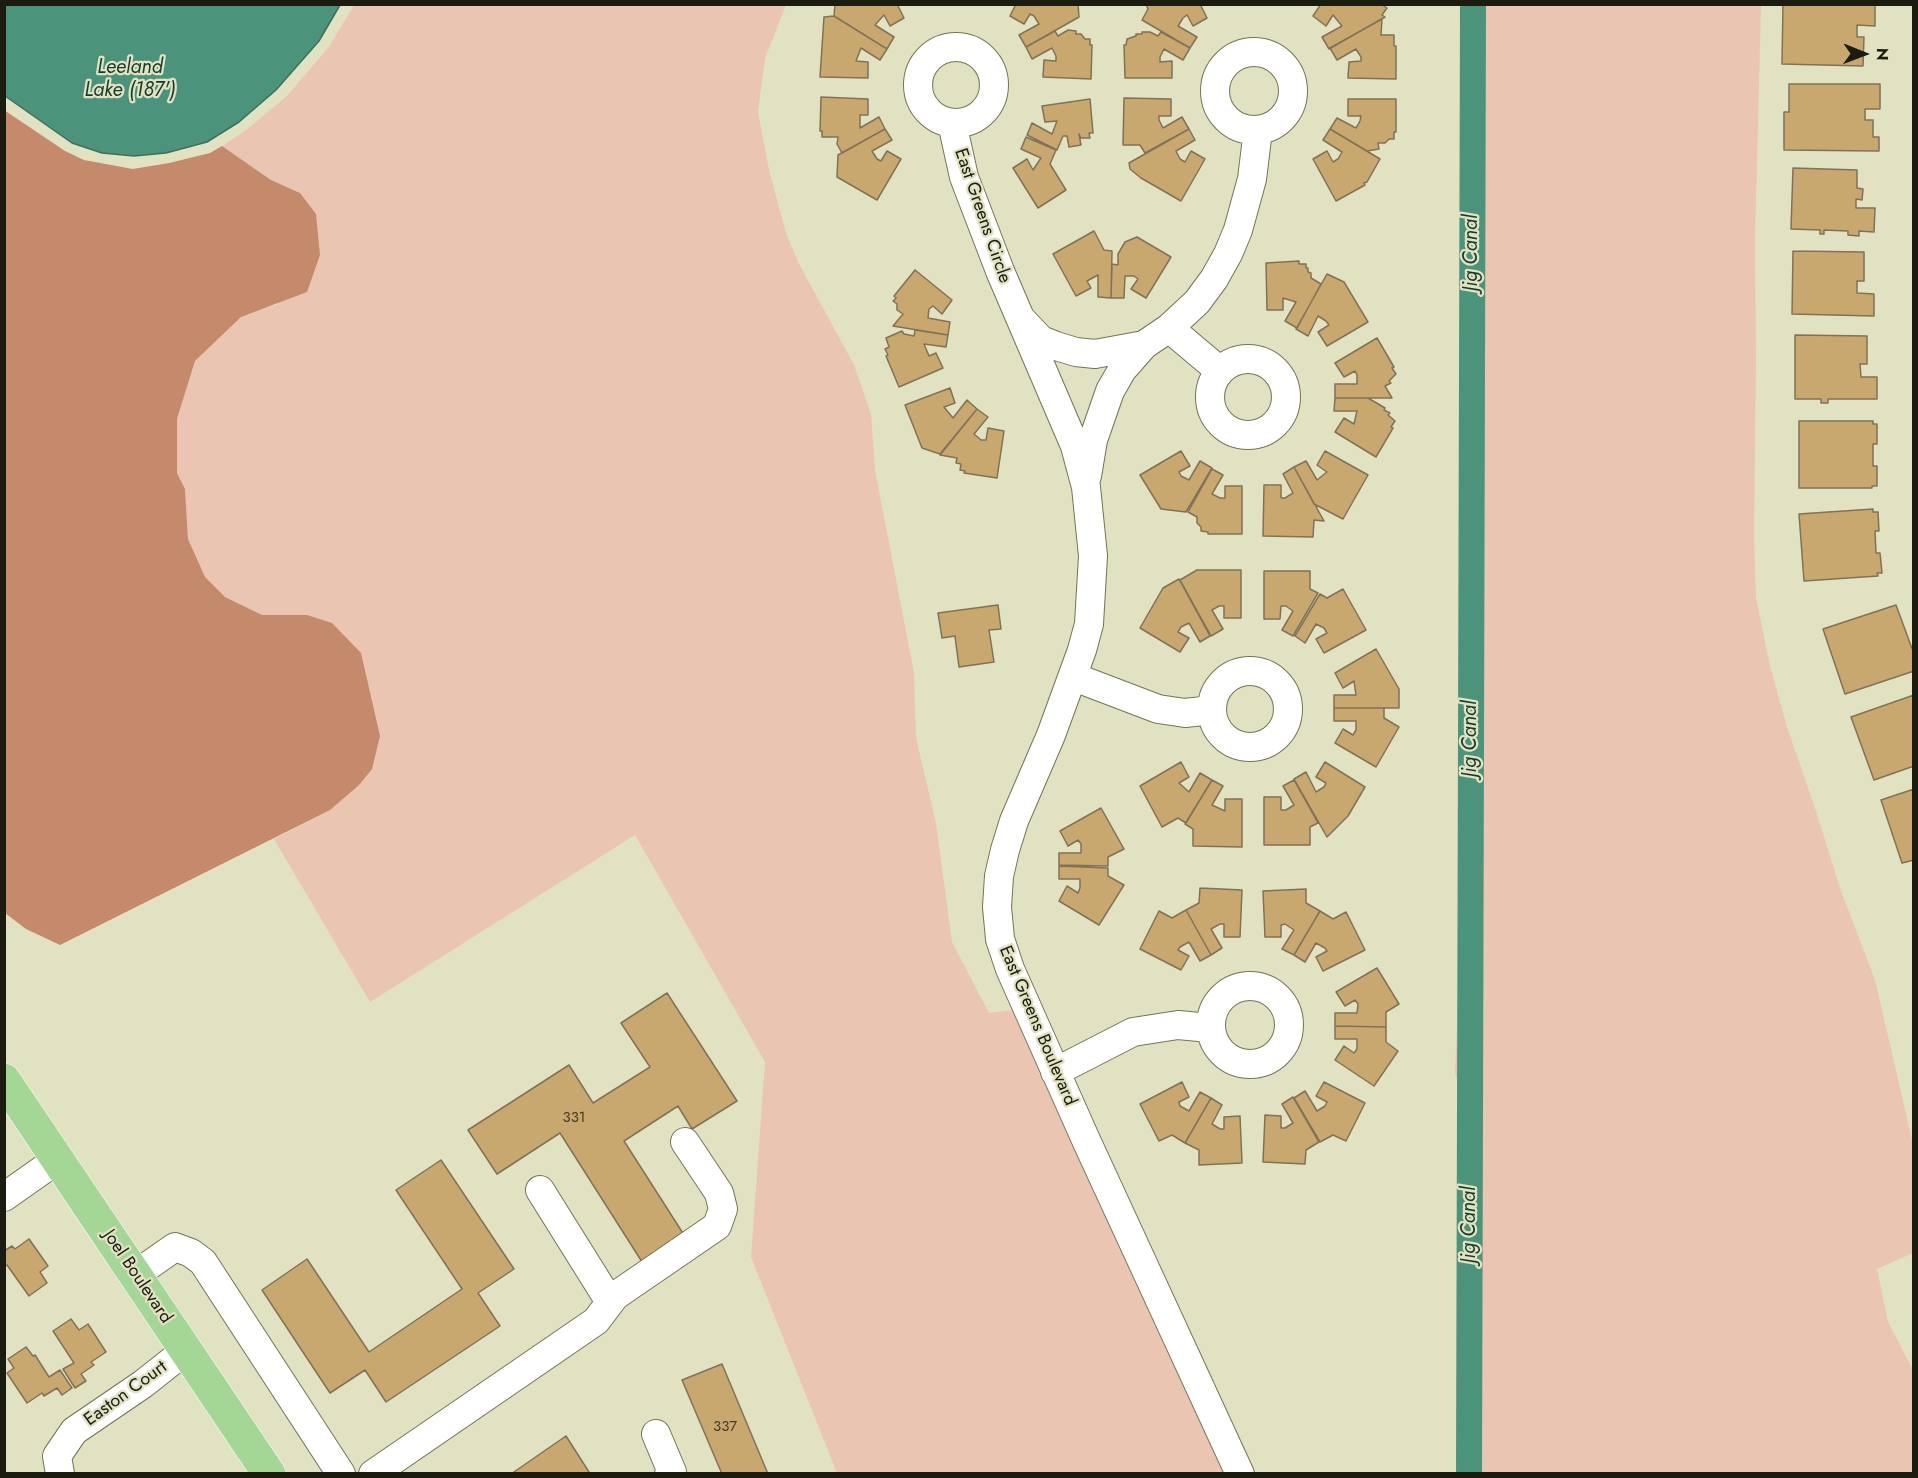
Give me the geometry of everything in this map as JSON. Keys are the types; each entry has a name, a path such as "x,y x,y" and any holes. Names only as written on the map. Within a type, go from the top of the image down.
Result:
{"main road":[{"name":"Joel Boulevard","path":"4,1080 186,1350 262,1471"}],"street":[{"name":"East Greens Circle","path":"952,123 964,177 1015,309"},
{"path":"1015,309 1026,326 1041,339 1076,352 1095,354 1144,345 1169,328 1197,302 1214,279 1239,230 1252,180 1258,130"},
{"name":"East Greens Boulevard","path":"1015,309 1075,446 1086,487 1093,556 1089,624 1074,677 1014,821 999,876 997,907 1000,939 1010,969 1055,1072 1240,1473"},
{"path":"1169,328 1220,371"},
{"name":"East Greens Boulevard","path":"1086,487 1093,440 1110,391 1122,370 1144,345"},
{"path":"1074,677 1158,709 1185,712 1212,710"},
{"path":"1055,1072 1133,1032 1178,1025 1210,1028"},
{"path":"373,1473 596,1321 615,1296 717,1226 723,1209 719,1193 685,1142"},
{"path":"4,1197 58,1159"},
{"path":"540,1190 610,1302"},
{"path":"135,1275 176,1247 191,1253 203,1262 341,1473"},
{"name":"Easton Court","path":"60,1473 57,1456 74,1431 143,1384 186,1350"},
{"path":"656,1434 672,1472 669,1473"}],"shaded area":[{"path":"354,5 786,5 765,58 758,112 769,170 786,233 798,262 854,365 871,414 875,470 914,673 916,738 936,823 952,942 989,1013 1021,1009 1241,1473 837,1473 751,1257 765,1062 635,835 370,1002 274,839 330,810 307,615 262,615 225,597 204,577 188,539 185,489 177,473 177,419 195,361 241,316 278,304 300,193 271,180 222,146 246,130 286,97 329,47"},
{"path":"1479,5 1761,5 1755,240 1754,538 1756,597 1770,666 1787,727 1841,891 1875,980 1913,1144 1913,1253 1877,1269 1888,1322 1913,1370 1913,1473 1472,1473 1478,1144 1463,1104 1455,1072 1465,875"},
{"path":"4,110 65,151 84,160 133,169 210,153 222,146 271,180 300,193 316,214 320,255 307,292 241,317 195,361 177,419 177,473 185,489 188,539 205,577 225,597 262,615 307,615 332,623 361,653 380,736 372,769 359,785 330,810 60,945 26,929 5,913"}],"water":[{"name":"Leeland Lake (187')","path":"5,4 340,5 319,41 276,90 239,122 207,142 166,153 134,156 102,153 72,143 5,96"}],"building":[{"path":"835,4 897,4 904,18 890,26 884,15 875,25 894,37 887,49 834,16"},
{"path":"1016,4 1078,4 1079,17 1026,47 1019,35 1039,24 1030,14 1024,24 1010,16"},
{"path":"1146,4 1200,4 1207,18 1193,26 1187,15 1178,26 1197,37 1190,48 1142,20 1148,9"},
{"path":"1321,4 1381,4 1387,8 1382,15 1385,17 1329,49 1322,37 1342,26 1333,15 1326,26 1313,16"},
{"path":"1783,4 1875,4 1875,26 1857,25 1857,37 1864,37 1863,66 1782,64"},
{"path":"834,16 887,49 880,60 861,48 856,61 868,62 868,78 820,77 824,17"},
{"path":"1382,19 1381,35 1394,35 1396,79 1348,78 1349,62 1361,61 1361,57 1356,49 1337,60 1330,48"},
{"path":"1068,30 1076,31 1076,34 1090,39 1090,45 1092,45 1091,79 1043,77 1044,60 1056,61 1052,48 1032,59 1026,47 1055,31 1058,36"},
{"path":"1142,32 1150,32 1158,36 1161,32 1190,48 1183,60 1164,49 1160,62 1172,61 1172,78 1125,78 1124,45 1127,39 1136,34 1142,34"},
{"path":"1789,84 1880,84 1880,109 1865,109 1865,120 1873,120 1873,137 1879,137 1879,151 1784,150 1784,112 1789,112"},
{"path":"821,97 868,99 868,115 860,115 860,128 879,117 885,129 842,153 837,144 838,137 822,137 822,131 820,131"},
{"path":"1124,98 1171,99 1171,116 1159,116 1163,128 1182,117 1189,129 1145,153 1140,145 1123,145"},
{"path":"1090,99 1093,133 1089,133 1090,138 1081,138 1079,134 1081,145 1069,147 1067,136 1063,136 1057,150 1027,135 1032,123 1052,134 1057,121 1045,122 1042,106"},
{"path":"1348,99 1396,99 1394,139 1378,143 1379,149 1367,151 1330,129 1337,118 1356,128 1361,116 1348,116"},
{"path":"885,129 892,140 872,151 881,161 887,151 901,159 877,200 837,177 838,155"},
{"path":"1189,129 1195,140 1176,151 1180,159 1185,162 1191,151 1205,159 1181,201 1141,178 1130,169 1129,163"},
{"path":"1330,129 1380,159 1367,182 1364,183 1365,185 1336,201 1313,159 1327,151 1333,162 1342,152 1323,140"},
{"path":"1026,137 1056,150 1050,164 1066,190 1038,208 1013,168 1027,159 1033,170 1041,158 1021,149"},
{"path":"1793,168 1857,170 1857,188 1863,189 1862,200 1856,199 1856,208 1875,208 1874,232 1859,231 1859,236 1848,235 1848,231 1824,230 1824,234 1820,234 1820,230 1791,229"},
{"path":"1094,231 1104,250 1112,251 1111,298 1098,297 1098,275 1087,281 1091,288 1076,296 1053,254"},
{"path":"1137,237 1171,257 1146,298 1131,289 1138,279 1134,276 1125,276 1124,298 1111,298 1112,264 1118,265 1118,254 1125,242"},
{"path":"1793,251 1864,252 1864,281 1857,281 1857,293 1874,294 1874,316 1792,314"},
{"path":"1299,261 1299,264 1306,264 1311,278 1321,284 1297,328 1285,321 1296,302 1283,298 1283,310 1267,310 1266,263"},
{"path":"915,270 952,300 942,314 933,306 929,309 928,318 950,322 948,335 893,326 903,314 897,310 897,304 893,301 896,298 894,296"},
{"path":"1327,274 1344,282 1368,322 1327,346 1318,332 1329,325 1318,316 1308,336 1296,329"},
{"path":"915,330 948,335 946,347 924,344 929,356 936,353 943,368 899,387 886,356 888,355 885,349 889,347 886,338 902,331 904,334 914,336"},
{"path":"1795,335 1867,336 1867,364 1860,364 1861,377 1877,377 1877,399 1828,399 1828,403 1821,403 1821,399 1795,399"},
{"path":"1377,338 1396,374 1389,381 1391,383 1385,386 1392,398 1335,398 1335,384 1357,384 1357,375 1355,371 1344,377 1335,363"},
{"path":"950,388 955,403 944,407 953,418 967,400 977,409 940,454 922,448 905,405"},
{"path":"1335,398 1368,398 1390,413 1388,415 1395,421 1391,427 1393,428 1376,457 1335,432 1344,418 1354,424 1357,411 1334,411"},
{"path":"977,409 988,417 974,434 981,440 986,440 988,428 1004,431 997,478 964,473 965,471 960,470 961,464 956,463 957,458 940,455"},
{"path":"1799,421 1873,421 1873,424 1877,424 1877,444 1873,444 1873,466 1877,466 1877,486 1872,486 1872,488 1799,488"},
{"path":"1181,451 1190,466 1179,472 1181,476 1189,480 1200,461 1212,468 1186,512 1161,509 1140,475"},
{"path":"1325,451 1368,475 1343,519 1314,504 1294,467 1306,461 1317,480 1327,472 1317,465"},
{"path":"1294,467 1324,521 1314,520 1313,537 1263,536 1264,485 1281,485 1281,498 1285,498 1293,493 1283,474"},
{"path":"1212,469 1223,475 1212,494 1225,498 1225,486 1242,486 1242,534 1208,534 1208,532 1201,531 1197,517 1188,512"},
{"path":"1873,509 1873,512 1878,512 1879,531 1875,531 1876,553 1880,553 1882,573 1877,573 1878,576 1804,581 1799,514"},
{"path":"1197,570 1241,570 1241,618 1224,618 1224,606 1212,610 1223,629 1211,636 1180,580"},
{"path":"1264,571 1310,571 1310,589 1318,593 1293,636 1282,630 1293,611 1286,606 1281,606 1280,619 1264,619"},
{"path":"1179,579 1210,636 1200,642 1189,623 1181,627 1178,632 1189,638 1180,652 1140,628 1163,588"},
{"path":"1343,589 1366,630 1324,653 1316,639 1327,633 1324,628 1316,624 1305,643 1295,636 1320,594 1327,598"},
{"path":"998,605 1001,629 989,630 994,662 959,667 955,636 942,638 938,613"},
{"path":"1896,605 1914,654 1914,671 1845,694 1823,629"},
{"path":"1376,649 1399,689 1399,708 1334,708 1334,695 1356,695 1354,681 1343,688 1335,673"},
{"path":"1914,695 1914,766 1874,780 1851,717"},
{"path":"1334,708 1384,708 1384,718 1399,727 1376,767 1335,743 1343,729 1353,735 1356,730 1356,721 1334,721"},
{"path":"1181,762 1189,777 1179,783 1189,792 1200,773 1212,780 1186,823 1178,818 1162,827 1140,786"},
{"path":"1325,762 1365,787 1348,816 1327,837 1294,779 1306,772 1316,792 1326,783 1316,777"},
{"path":"1212,780 1223,786 1212,805 1225,811 1225,799 1242,799 1242,847 1193,846 1193,829 1185,824"},
{"path":"1294,780 1318,823 1310,827 1310,845 1264,845 1264,797 1281,797 1281,810 1286,810 1294,805 1283,786"},
{"path":"1914,789 1914,860 1902,863 1881,800"},
{"path":"1101,808 1124,849 1108,857 1108,866 1059,865 1059,853 1081,853 1081,844 1078,840 1068,846 1060,831"},
{"path":"1059,866 1108,868 1108,876 1124,885 1099,925 1059,901 1067,886 1078,893 1080,879 1059,879"},
{"path":"1200,888 1242,890 1240,937 1224,937 1224,924 1211,929 1222,948 1211,955 1186,910 1199,903"},
{"path":"1306,889 1306,903 1320,911 1294,955 1282,949 1294,930 1285,924 1281,925 1281,937 1265,937 1263,891"},
{"path":"1186,910 1211,955 1200,961 1189,942 1178,950 1189,956 1181,970 1140,949 1159,911 1172,918"},
{"path":"1320,911 1333,919 1346,912 1365,950 1323,971 1316,957 1327,951 1316,943 1305,962 1294,955"},
{"path":"1377,968 1399,1004 1386,1012 1386,1027 1335,1026 1335,1013 1357,1013 1358,1004 1355,1000 1345,1006 1336,992"},
{"path":"667,993 737,1101 692,1129 678,1106 624,1141 686,1238 644,1265 560,1133 497,1174 468,1130 569,1065 593,1103 650,1067 621,1023"},
{"path":"1335,1026 1386,1027 1386,1042 1398,1051 1374,1086 1335,1060 1344,1046 1354,1053 1357,1049 1357,1039 1335,1039"},
{"path":"1182,1082 1189,1097 1179,1102 1180,1106 1189,1111 1200,1092 1211,1098 1185,1143 1172,1135 1159,1141 1140,1104"},
{"path":"1324,1082 1365,1103 1346,1141 1333,1135 1320,1142 1294,1098 1305,1091 1317,1111 1327,1102 1316,1096"},
{"path":"1293,1097 1319,1142 1306,1150 1305,1164 1263,1162 1265,1115 1281,1116 1281,1128 1293,1123 1282,1104"},
{"path":"1211,1098 1222,1105 1212,1124 1220,1129 1224,1129 1224,1117 1240,1116 1242,1163 1199,1165 1199,1150 1185,1143"},
{"path":"441,1160 514,1269 478,1293 500,1326 386,1402 365,1370 330,1393 262,1290 307,1259 369,1352 462,1289 396,1190"},
{"path":"29,1239 48,1266 40,1272 47,1283 29,1296 7,1265 4,1267 4,1251 12,1246 15,1249"},
{"path":"71,1319 79,1330 88,1324 106,1352 91,1362 94,1365 81,1374 86,1381 75,1388 63,1369 74,1363 53,1331"},
{"path":"26,1347 33,1356 35,1355 49,1377 60,1370 72,1388 62,1395 57,1388 44,1396 42,1393 27,1403 7,1373 14,1368 8,1359"},
{"path":"722,1364 768,1474 722,1474 682,1380"},
{"path":"566,1436 589,1472 586,1474 511,1474"}],"waterway":[{"name":"Jig Canal","path":"1469,1474 1473,4"}]}
